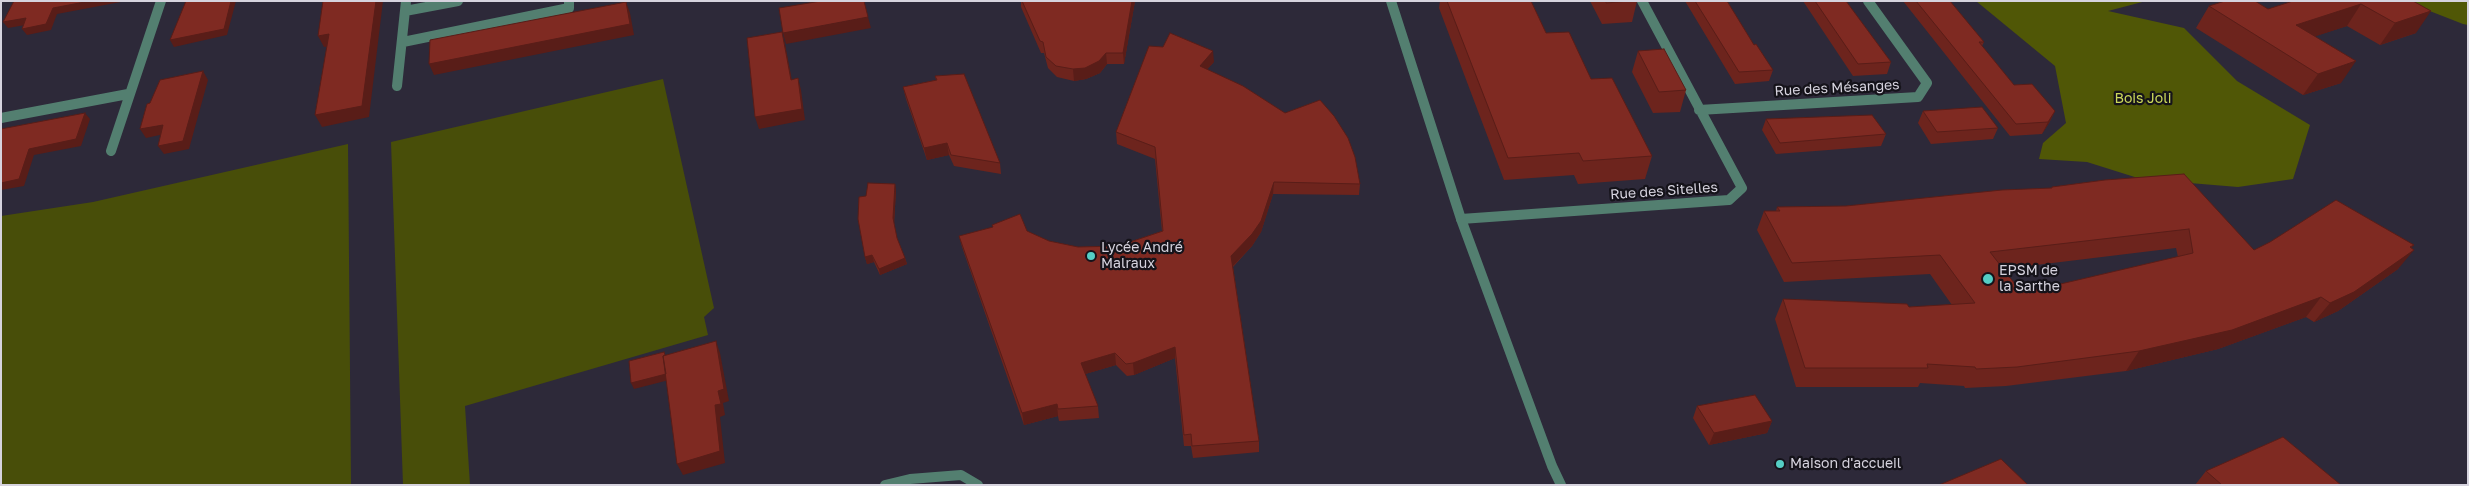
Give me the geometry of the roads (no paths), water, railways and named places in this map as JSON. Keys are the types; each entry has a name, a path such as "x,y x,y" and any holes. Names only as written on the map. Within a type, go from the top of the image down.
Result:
{"street":[{"path":"111,151 128,94 161,1"},
{"path":"397,86 406,1"},
{"path":"405,11 458,1"},
{"path":"403,42 569,8 569,1"},
{"path":"1391,1 1461,219 1552,466 1561,485"},
{"name":"Rue des Sitelles","path":"1461,219 1729,200 1742,188 1642,1"},
{"name":"Rue des Mésanges","path":"1699,110 1918,97 1927,83 1868,1"},
{"path":"1,118 128,94"},
{"path":"885,485 910,479 962,475 978,485"}],"place":[{"name":"Lycée André Malraux","path":"1091,256"},
{"name":"EPSM de la Sarthe","path":"1988,279"},
{"name":"Maison d'accueil","path":"1780,464"}],"park label":[{"name":"Bois Joli","path":"2143,99"}]}
